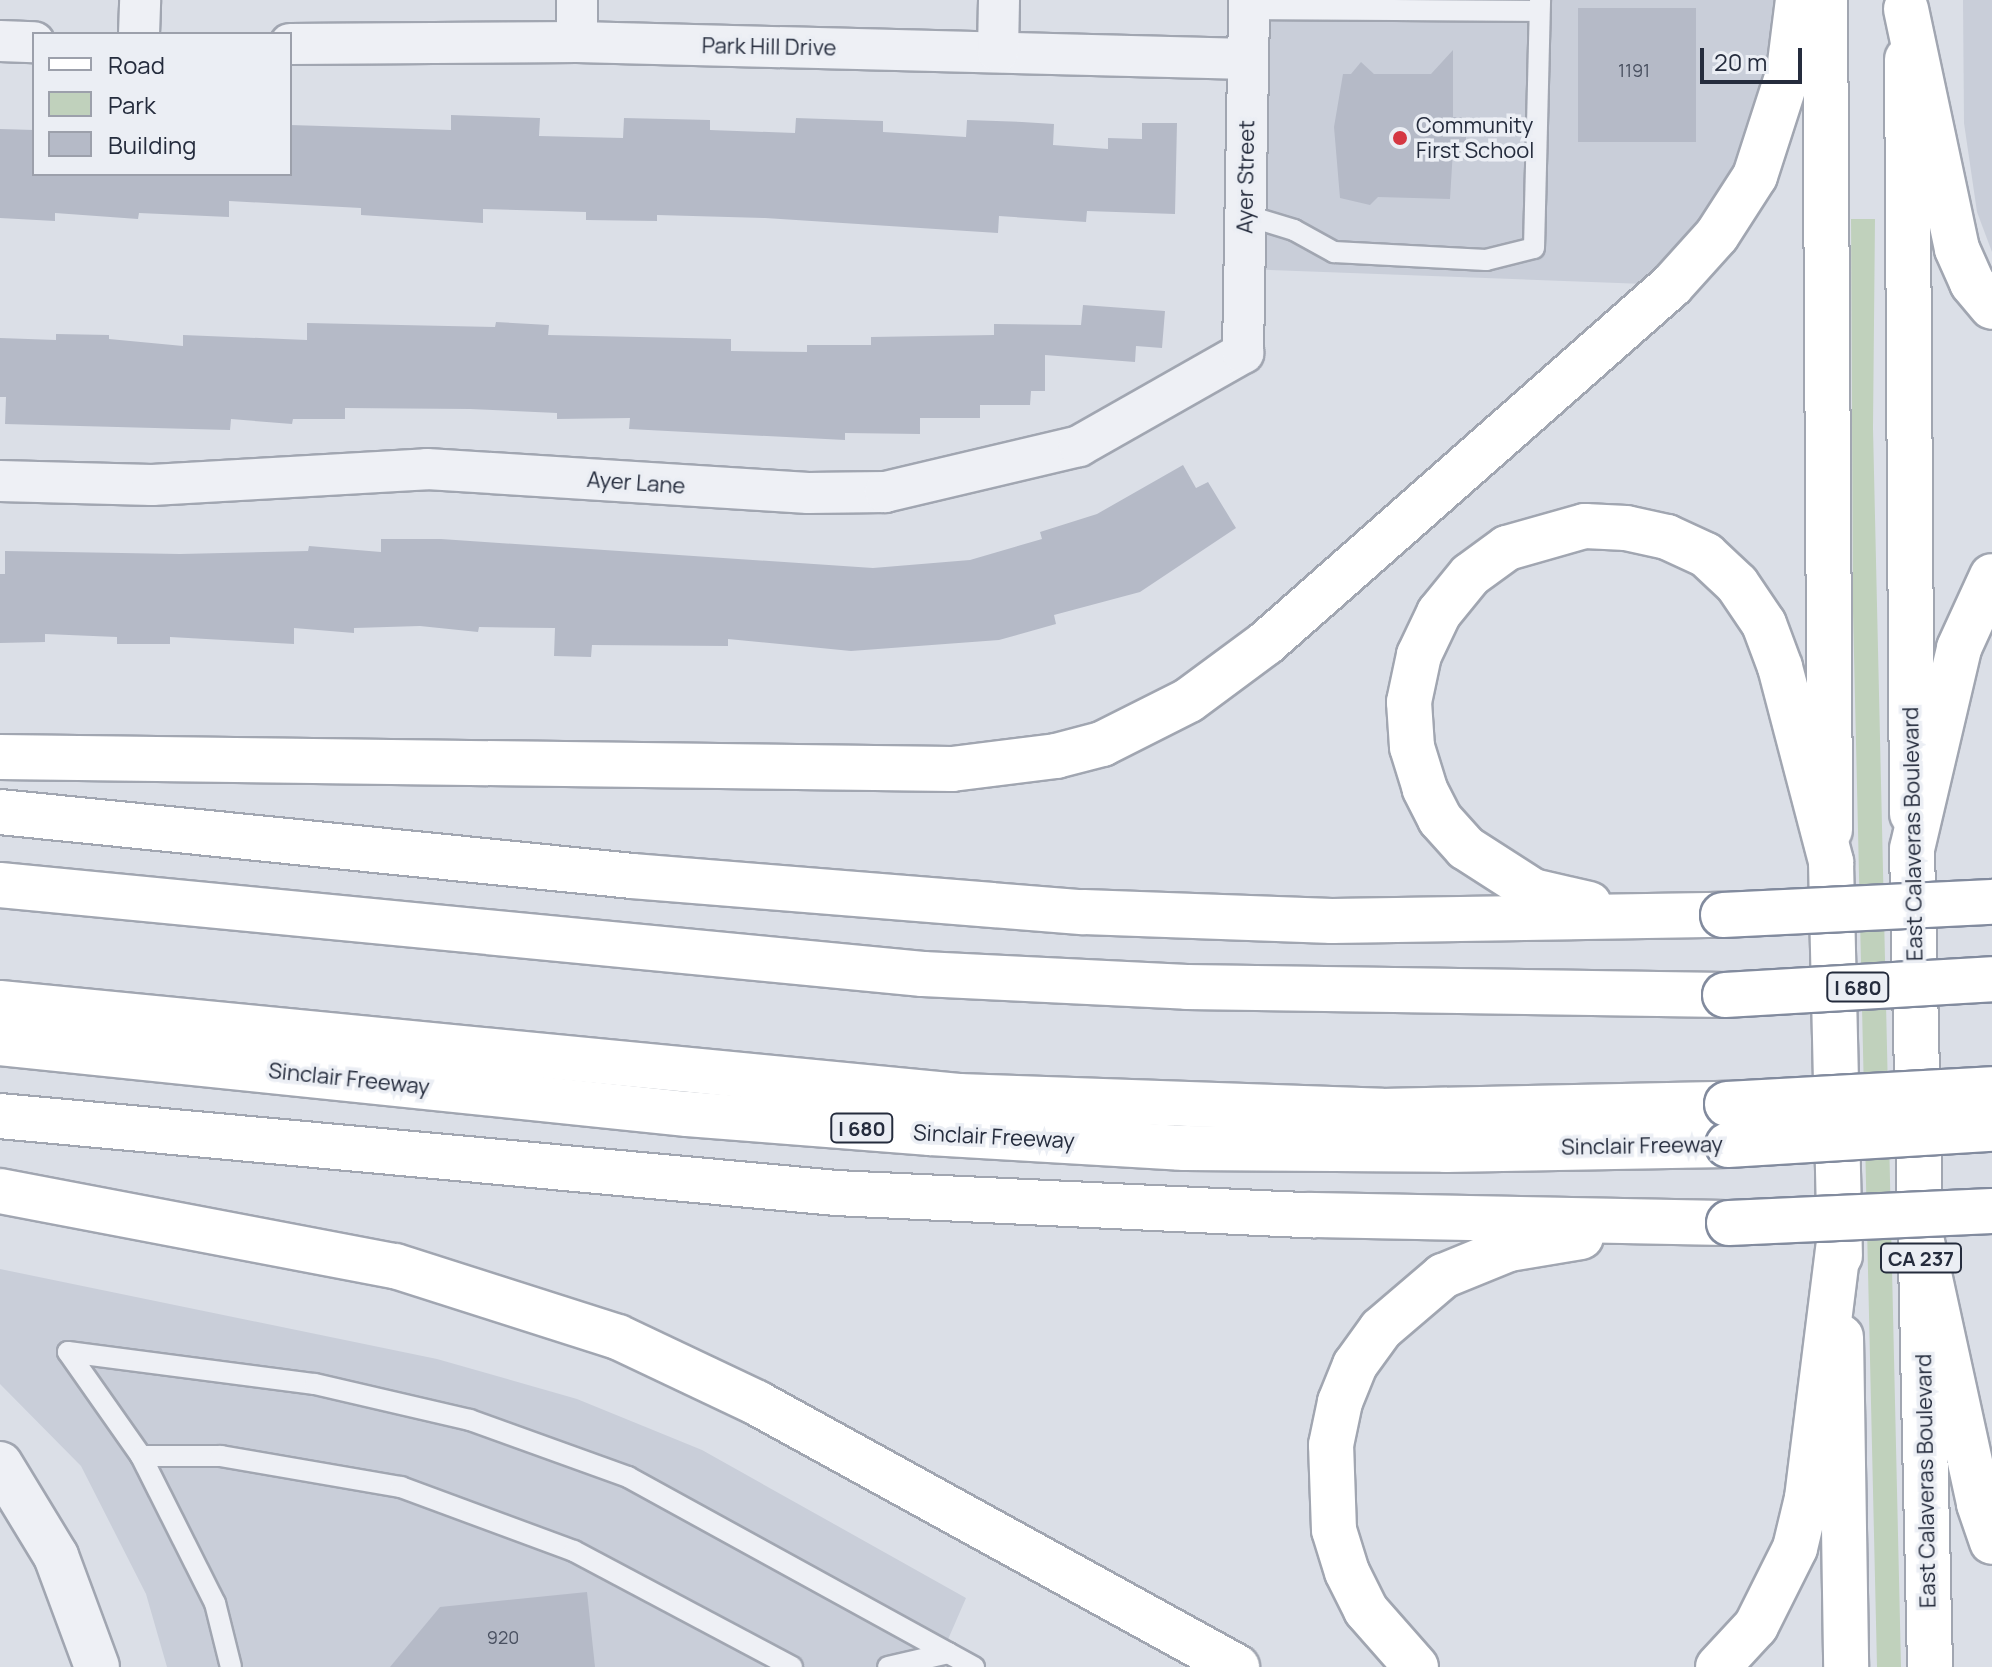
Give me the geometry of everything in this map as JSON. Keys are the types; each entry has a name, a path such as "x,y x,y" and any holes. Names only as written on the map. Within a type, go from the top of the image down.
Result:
{"main road":[{"path":"0,757 952,769 1056,756 1102,744 1189,700 1266,643 1672,285 1717,235 1755,176 1789,71 1798,0"},
{"path":"1825,0 1831,862 1846,1667"},
{"path":"1906,4 1957,249 1972,283 1992,307"},
{"name":"East Calaveras Boulevard","path":"1906,4 1912,849 1930,1667"},
{"path":"1723,915 1571,903 1533,891 1466,848 1440,819 1412,747 1409,702 1419,655 1439,613 1462,584 1507,548 1585,526 1626,528 1667,537 1706,555 1737,584 1764,624 1780,667 1831,862"},
{"path":"1912,849 1959,648 1992,576"},
{"path":"0,812 632,876 1084,912 1332,921 1723,915 1992,902"},
{"name":"I 680","path":"0,885 923,974 1459,995 1725,995 1992,979"},
{"name":"I 680","path":"0,1003 959,1096 1727,1124 1992,1089"},
{"name":"Sinclair Freeway","path":"0,1043 687,1114 1185,1148 1446,1150 1727,1124 1992,1129"},
{"path":"0,1116 836,1193 1295,1214 1729,1223 1992,1211"},
{"path":"0,1191 395,1266 477,1288 618,1337 757,1403 1237,1667"},
{"path":"1416,1667 1366,1610 1347,1572 1334,1530 1331,1445 1340,1402 1373,1341 1411,1299 1443,1276 1509,1249 1729,1223"},
{"path":"1921,1237 1979,1504 1992,1542"},
{"path":"1718,1667 1756,1626 1795,1548 1807,1498 1839,1240"}],"street":[{"path":"139,32 140,0"},
{"path":"577,0 577,42"},
{"path":"998,52 999,0"},
{"name":"Ayer Street","path":"1243,353 1249,5"},
{"path":"0,41 32,42"},
{"name":"Park Hill Drive","path":"292,44 577,42 1248,59"},
{"name":"Ayer Lane","path":"0,481 152,485 427,469 808,493 885,492 1079,446 1243,353"},
{"path":"0,1464 56,1556 97,1667"}],"lane":[{"path":"1245,215 1294,230 1334,252 1486,260 1534,248 1539,6 1249,5"},
{"path":"231,1667 215,1603 141,1456 68,1352 315,1384 470,1420 628,1477 974,1667"},
{"path":"141,1456 221,1456 401,1487 574,1551 792,1667"},
{"path":"888,1667 948,1653"}],"shaded area":[{"path":"1249,0 1798,0 1789,71 1672,285 1244,269"},
{"path":"1963,0 1992,0 1992,252 1977,212 1964,123"},
{"path":"0,1269 437,1359 577,1399 702,1450 966,1598 936,1667 167,1667 146,1594 81,1466 0,1384"}],"green space":[{"path":"1851,219 1875,219 1873,428 1901,1667 1877,1667 1853,611"}],"building":[{"path":"1578,8 1696,8 1696,142 1578,142"},
{"name":"Community First School","path":"1453,50 1453,117 1466,117 1466,150 1453,150 1450,199 1378,197 1370,205 1340,198 1334,127 1343,74 1351,74 1361,62 1374,74 1431,74"},
{"path":"451,115 540,118 539,136 623,138 624,118 710,120 710,130 795,133 796,118 883,121 883,132 966,137 967,120 1054,124 1053,145 1108,149 1108,138 1142,139 1142,123 1177,123 1175,214 1087,211 1086,222 999,216 998,233 765,218 657,215 657,221 586,220 586,212 483,209 483,223 361,215 361,208 229,201 229,217 139,213 138,219 55,213 55,221 0,218 0,129 32,130 32,176 292,176 292,125 451,130"},
{"path":"1083,305 1165,311 1162,348 1136,346 1135,362 1045,355 1045,391 1031,391 1030,405 980,405 980,418 920,418 920,434 845,433 845,440 629,429 630,418 557,419 557,413 470,409 345,408 345,419 293,419 292,424 231,419 230,430 5,424 6,397 0,397 0,338 56,340 56,334 109,335 109,339 183,346 183,335 307,340 307,323 495,327 496,322 549,325 548,335 731,339 731,351 807,352 807,345 871,345 871,337 994,335 994,324 1081,325"},
{"path":"1183,465 1196,488 1208,482 1236,528 1140,592 1054,615 1056,624 999,640 851,651 728,639 728,646 592,645 591,657 554,656 555,628 479,627 478,632 420,626 354,628 354,633 294,628 294,644 170,637 170,644 117,644 117,637 45,634 45,642 0,643 0,574 5,574 5,551 180,554 308,551 309,546 381,552 381,539 441,539 873,568 970,560 1042,539 1040,532 1097,514"},
{"path":"587,1592 595,1667 390,1667 440,1607"}],"place":[{"name":"Community First School","path":"1400,138"}]}
